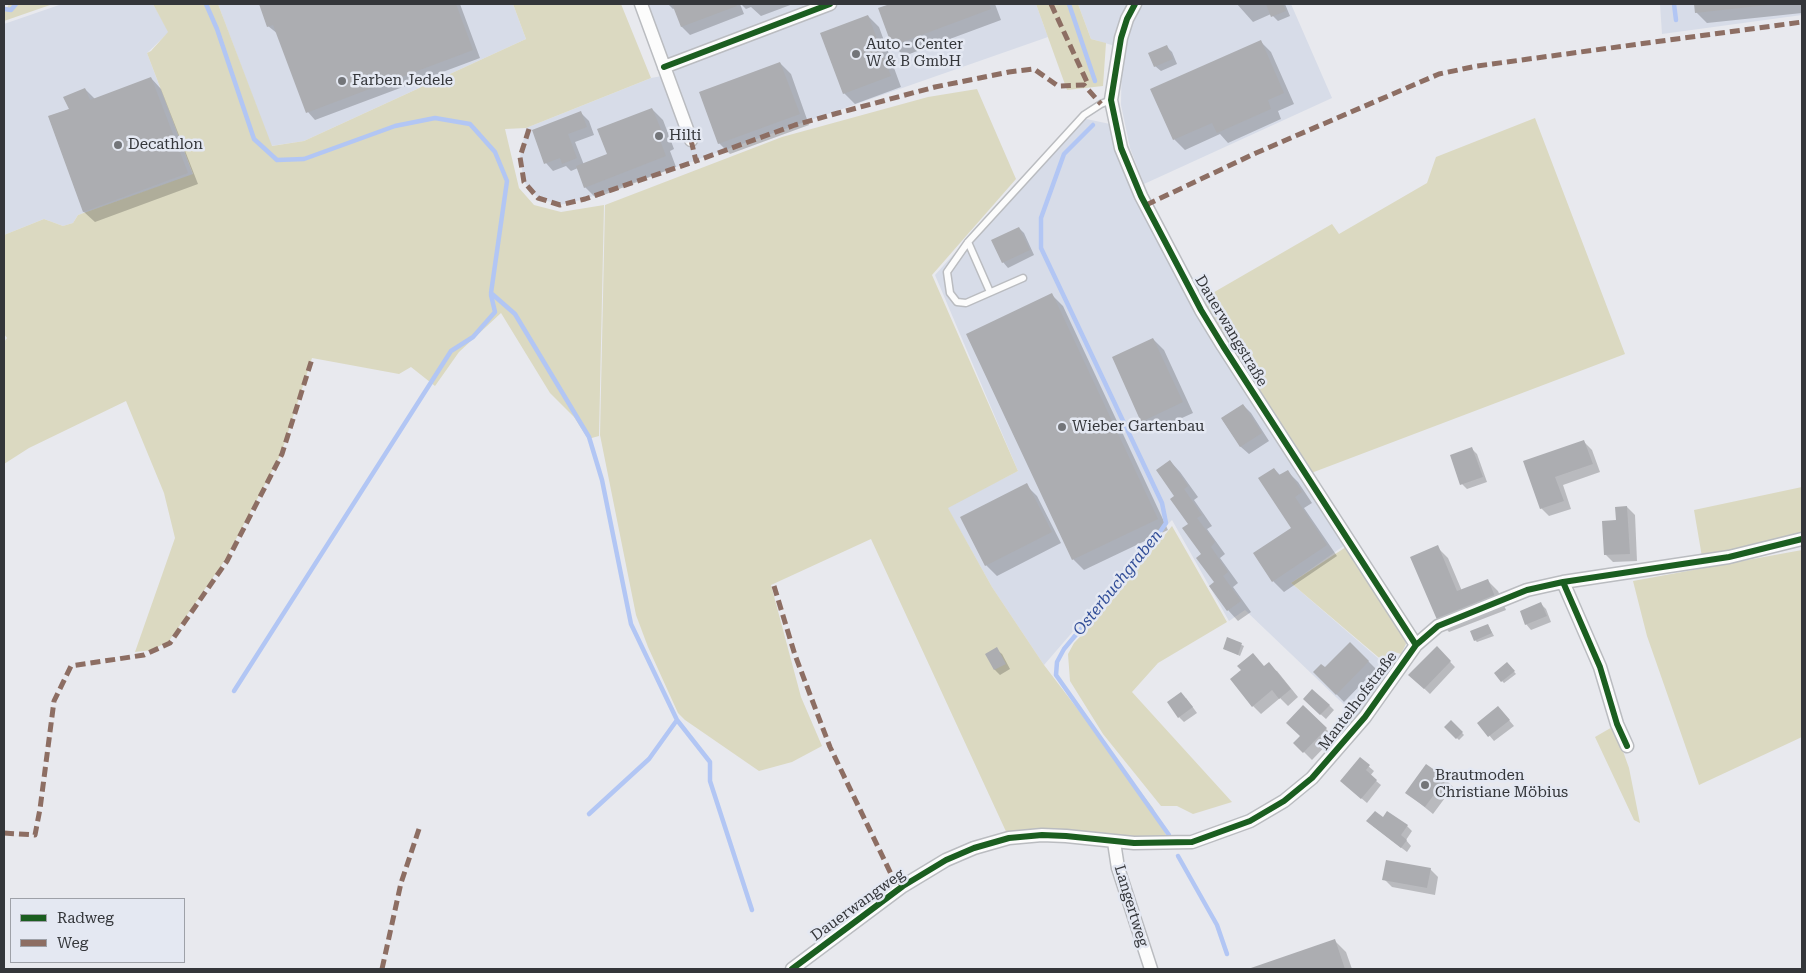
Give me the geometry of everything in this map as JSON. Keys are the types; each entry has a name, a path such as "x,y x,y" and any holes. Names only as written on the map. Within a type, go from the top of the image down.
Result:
{"street":[{"path":"641,4 691,140"},
{"path":"664,66 830,4"},
{"name":"Dauerwangstraße","path":"1135,4 1127,19 1121,38 1111,100 1121,148 1141,196 1201,310 1416,644"},
{"name":"Mantelhofstraße","path":"1114,842 1192,842 1237,827 1284,801 1312,778 1365,717 1416,644 1438,626 1527,590 1563,582 1729,557 1802,540"},
{"path":"1563,582 1600,667 1617,724 1627,746"},
{"name":"Dauerwangweg","path":"792,969 903,886 946,860 974,848 1009,838 1042,835 1114,842"},
{"name":"Langertweg","path":"1114,842 1118,868 1151,969"}],"lane":[{"path":"1022,278 966,303 957,302 950,292 947,272 968,242 1084,115 1111,100"},
{"path":"968,242 990,292"}],"shaded area":[{"path":"9,4 53,4 4,21 4,14"},
{"path":"62,4 153,4 169,32 147,53 193,175 78,215 73,223 63,226 44,219 4,235 4,24"},
{"path":"153,4 218,4 272,146 304,141 526,39 513,4 621,4 651,78 526,128 505,129 519,188 534,205 561,212 604,205 599,436 588,439 574,417 550,393 501,313 459,352 435,386 411,367 399,374 312,358 281,454 225,560 169,641 152,650 135,652 175,538 164,493 126,401 29,448 4,464 4,342 7,338 4,334 4,235 44,219 63,226 73,223 78,215 193,174 147,53 168,32"},
{"path":"218,4 513,4 526,39 304,141 271,146"},
{"path":"646,4 1036,4 1048,37 585,199 560,205 538,198 524,182 520,157 526,128 651,78 662,76"},
{"path":"1036,4 1078,4 1091,39 1106,43 1103,86 1067,90"},
{"path":"1078,4 1291,4 1332,98 1144,184 1130,148 1121,105 1122,48 1091,39"},
{"path":"1660,4 1802,4 1802,15 1662,34"},
{"path":"977,89 1016,179 932,275 1018,471 948,508 992,587 1044,665 1153,808 1170,843 1009,838 871,539 771,585 801,697 822,746 792,762 759,771 685,720 678,713 648,647 636,615 600,435 605,205 782,137 928,97"},
{"path":"1077,117 1110,124 1140,205 1345,545 1291,583 1394,672 1359,719 1245,610 1229,621 1172,520 1152,540 1044,665 992,587 947,507 1018,471 935,275"},
{"path":"1535,118 1625,354 1306,475 1197,302 1332,224 1339,234 1427,183 1436,157"},
{"path":"1802,487 1802,532 1702,557 1694,510"},
{"path":"1172,526 1227,622 1158,663 1132,692 1232,802 1193,814 1177,806 1161,806 1103,734 1070,681 1068,654 1074,643 1097,619"},
{"path":"1346,547 1403,631 1406,644 1401,654 1394,652 1384,662 1291,583"},
{"path":"1802,550 1802,737 1699,785 1647,636 1633,581"},
{"path":"1614,726 1629,768 1640,823 1634,820 1595,737"}],"building":[{"name":"Farben Jedele","path":"259,4 456,4 473,50 306,113 273,25 267,27"},
{"path":"672,4 736,4 737,6 681,27"},
{"path":"890,4 989,4 991,9 892,46 878,8"},
{"path":"1266,4 1283,4 1286,11 1271,17"},
{"path":"1694,4 1767,4 1767,5 1695,13"},
{"name":"Auto - Center W & B GmbH","path":"868,15 891,76 843,94 820,33"},
{"path":"1261,40 1284,93 1268,100 1271,109 1217,133 1212,123 1173,140 1150,89"},
{"path":"1167,45 1173,59 1154,67 1148,53"},
{"path":"780,62 800,114 718,144 699,92"},
{"name":"Decathlon","path":"151,77 188,173 83,212 48,116 69,109 63,97 85,88 90,100"},
{"path":"652,108 665,139 660,140 666,156 584,188 576,166 607,154 597,129"},
{"path":"581,111 587,127 568,134 577,158 562,164 560,158 544,164 532,130"},
{"path":"1019,227 1030,250 1002,263 991,240"},
{"name":"Wieber Gartenbau","path":"1052,293 1158,519 1072,560 966,334"},
{"path":"1153,338 1183,402 1141,422 1112,357"},
{"path":"1243,404 1262,433 1240,447 1221,418"},
{"path":"1584,440 1593,464 1555,477 1564,501 1540,509 1523,461"},
{"path":"1472,447 1483,477 1460,485 1450,455"},
{"path":"1170,460 1188,486 1184,489 1202,515 1197,518 1215,542 1211,547 1228,572 1223,576 1241,601 1227,611 1209,586 1214,582 1196,558 1201,554 1182,528 1188,524 1170,499 1174,496 1156,470"},
{"path":"1274,468 1279,475 1288,470 1302,492 1295,497 1327,545 1272,582 1253,553 1291,528 1258,478"},
{"path":"1027,483 1052,532 985,566 960,517"},
{"path":"1627,506 1630,554 1604,555 1602,521 1616,520 1615,507"},
{"path":"1438,545 1457,591 1488,579 1496,599 1438,622 1410,557"},
{"path":"1541,602 1547,616 1525,625 1520,611"},
{"path":"1488,624 1492,633 1474,641 1470,631"},
{"path":"1227,637 1242,643 1238,655 1223,649"},
{"path":"1350,642 1369,661 1336,695 1313,672 1321,664 1325,667"},
{"path":"1437,646 1451,661 1424,689 1408,675"},
{"path":"997,647 1006,664 994,670 985,654"},
{"path":"1253,653 1264,666 1269,662 1291,689 1279,699 1272,690 1252,707 1230,679 1241,670 1237,666"},
{"path":"1507,662 1515,671 1501,682 1494,673"},
{"path":"1312,689 1330,705 1320,715 1303,699"},
{"path":"1181,692 1193,707 1178,718 1167,702"},
{"path":"1303,705 1327,728 1303,753 1293,743 1300,736 1286,723"},
{"path":"1498,706 1510,720 1488,737 1477,723"},
{"path":"1451,720 1463,732 1456,739 1444,727"},
{"path":"1360,757 1370,765 1366,770 1377,780 1361,799 1340,781"},
{"name":"Brautmoden Christiane Möbius","path":"1426,764 1446,778 1425,807 1405,793"},
{"path":"1375,811 1383,817 1387,811 1408,825 1401,835 1407,840 1401,848 1366,821"},
{"path":"1386,860 1431,868 1427,888 1382,880"},
{"path":"1335,939 1345,969 1248,969"}],"waterway":[{"path":"4,9 11,10 16,4"},
{"path":"206,4 217,29 254,139 277,160 304,159 395,126 435,118 470,124 495,152 507,181 491,293 515,314 589,437 602,480 631,624 677,720 710,762 710,781 752,910"},
{"name":"Osterbuchgraben","path":"1069,4 1095,81"},
{"path":"1674,4 1676,20"},
{"name":"Osterbuchgraben","path":"1093,125 1064,154 1041,218 1041,248 1162,503 1166,523 1151,545 1064,649 1057,662 1056,675 1169,835"},
{"path":"234,691 451,351 473,337 495,312 491,295"},
{"path":"589,814 649,759 677,720"},
{"name":"Osterbuchgraben","path":"1178,856 1217,925 1227,954"}],"marked path":[{"path":"1051,4 1087,82 1084,85"},
{"path":"1146,205 1256,153 1439,74 1477,66 1802,22"},
{"path":"691,140 696,161 795,125 838,113 935,87 1009,72 1034,69 1058,86 1084,85 1101,104"},
{"path":"529,129 520,157 524,182 538,198 560,205 585,199 696,161"},
{"path":"4,833 35,835 54,701 71,666 144,655 170,643 227,561 282,454 312,359"},
{"path":"774,586 795,655 830,747 891,874 903,886"},
{"path":"382,969 401,883 419,829"}],"cycle path":[{"path":"664,67 830,4"},
{"path":"1135,4 1127,19 1121,38 1111,100 1121,148 1141,196 1201,310 1223,346 1416,645"},
{"path":"792,969 903,886 946,860 974,848 1009,838 1042,835 1134,843 1192,842 1250,821 1284,801 1312,778 1365,717 1416,645 1438,626 1527,590 1563,582 1729,557 1802,539"},
{"path":"1563,582 1600,667 1617,724 1627,746"}],"place":[{"name":"Auto - Center W & B GmbH","path":"856,54"},
{"name":"Farben Jedele","path":"342,81"},
{"name":"Hilti","path":"659,136"},
{"name":"Decathlon","path":"118,145"},
{"name":"Wieber Gartenbau","path":"1062,427"},
{"name":"Brautmoden Christiane Möbius","path":"1425,785"}]}
